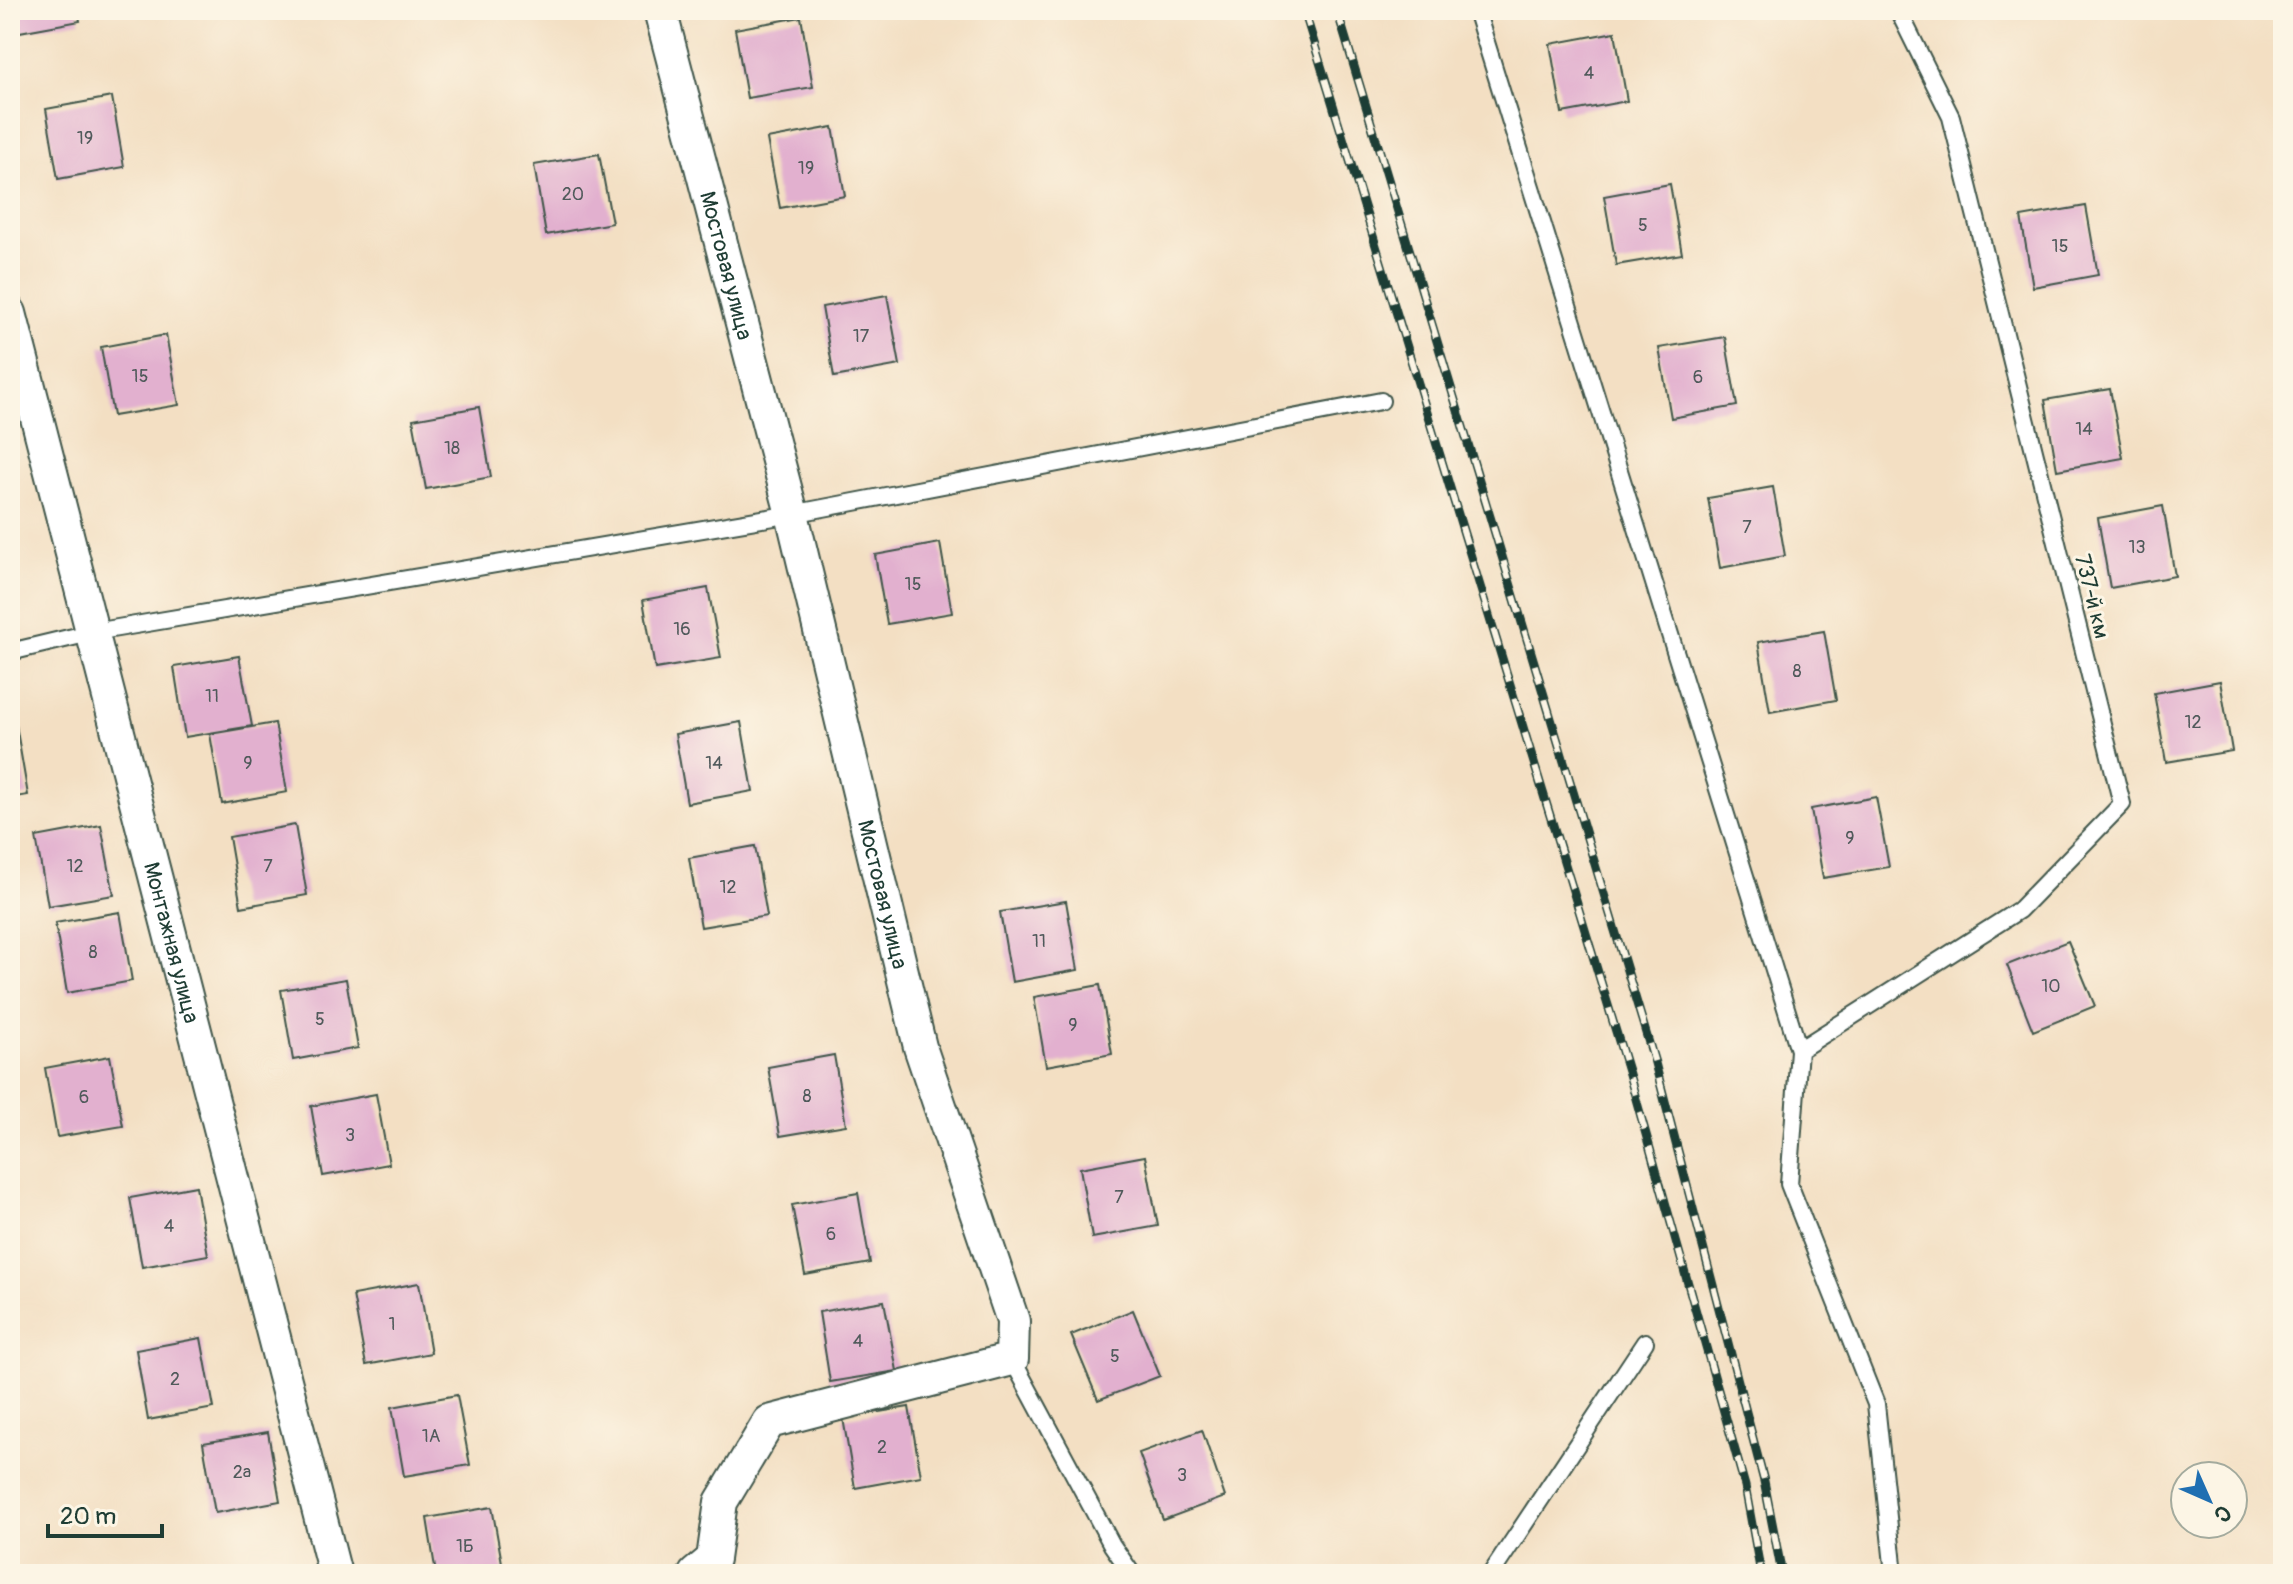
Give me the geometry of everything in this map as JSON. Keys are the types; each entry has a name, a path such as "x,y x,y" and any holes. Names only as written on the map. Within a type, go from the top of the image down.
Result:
{"street":[{"name":"Мостовая улица","path":"660,10 792,514 920,1047 1013,1321 1012,1359"},
{"name":"Монтажная улица","path":"10,313 335,1574"},
{"path":"695,1574 713,1559 721,1502 769,1422 1012,1359"}],"lane":[{"path":"1476,10 1799,1050 1789,1184 1876,1404 1894,1574"},
{"name":"737-й км","path":"1799,1050 2019,910 2122,804 1951,117 1898,10"},
{"path":"10,652 94,632 792,514 1381,401"},
{"path":"1491,1574 1645,1342"},
{"path":"1012,1359 1112,1545 1132,1574"}],"building":[{"path":"10,10 78,10 80,21 14,33"},
{"path":"801,17 813,87 747,98 735,29"},
{"path":"1615,32 1627,101 1562,113 1550,44"},
{"path":"112,97 124,167 58,179 46,109"},
{"path":"833,127 845,196 780,208 767,139"},
{"path":"599,154 612,223 546,235 534,165"},
{"path":"1670,184 1682,254 1616,265 1604,196"},
{"path":"2086,206 2098,275 2033,287 2021,217"},
{"path":"887,295 900,365 834,377 822,307"},
{"path":"166,335 179,405 113,416 101,347"},
{"path":"1725,337 1737,406 1671,418 1659,348"},
{"path":"2110,389 2123,458 2057,470 2045,400"},
{"path":"479,407 491,477 426,489 413,419"},
{"path":"1773,487 1785,556 1720,568 1708,498"},
{"path":"2163,506 2175,576 2110,588 2098,518"},
{"path":"940,543 952,613 887,624 875,555"},
{"path":"708,588 721,658 655,669 643,600"},
{"path":"1824,631 1836,700 1770,712 1758,642"},
{"path":"239,656 252,726 185,737 174,667"},
{"path":"2220,681 2232,751 2166,762 2154,693"},
{"path":"741,722 753,791 687,803 675,734"},
{"path":"275,723 287,792 222,804 210,734"},
{"path":"16,725 28,795 10,798 10,726"},
{"path":"1876,797 1889,867 1823,878 1811,809"},
{"path":"101,825 114,895 48,906 36,837"},
{"path":"295,825 307,895 241,907 229,837"},
{"path":"755,846 767,916 701,927 689,858"},
{"path":"1066,901 1078,970 1012,982 1000,912"},
{"path":"120,912 132,981 67,993 55,923"},
{"path":"2068,941 2095,1006 2033,1031 2007,965"},
{"path":"346,979 358,1048 293,1060 281,990"},
{"path":"1100,985 1112,1054 1046,1066 1034,997"},
{"path":"834,1055 846,1125 780,1136 768,1067"},
{"path":"110,1056 123,1126 57,1137 45,1068"},
{"path":"376,1094 389,1164 323,1176 311,1106"},
{"path":"1145,1156 1158,1226 1092,1238 1080,1168"},
{"path":"196,1186 208,1255 142,1267 130,1198"},
{"path":"858,1193 870,1263 805,1275 792,1205"},
{"path":"419,1283 431,1353 366,1365 353,1295"},
{"path":"884,1301 897,1371 830,1382 819,1312"},
{"path":"1133,1310 1160,1376 1098,1400 1071,1335"},
{"path":"201,1338 214,1408 148,1420 136,1350"},
{"path":"457,1395 470,1465 404,1476 392,1407"},
{"path":"909,1407 921,1476 855,1488 843,1418"},
{"path":"1202,1430 1225,1497 1163,1520 1139,1453"},
{"path":"268,1432 280,1501 215,1513 203,1443"},
{"path":"492,1507 504,1574 436,1574 427,1518"}],"railway":[{"path":"1304,10 1629,1074 1745,1486 1761,1574"},
{"path":"1337,10 1655,1063 1764,1481 1782,1574"}]}
